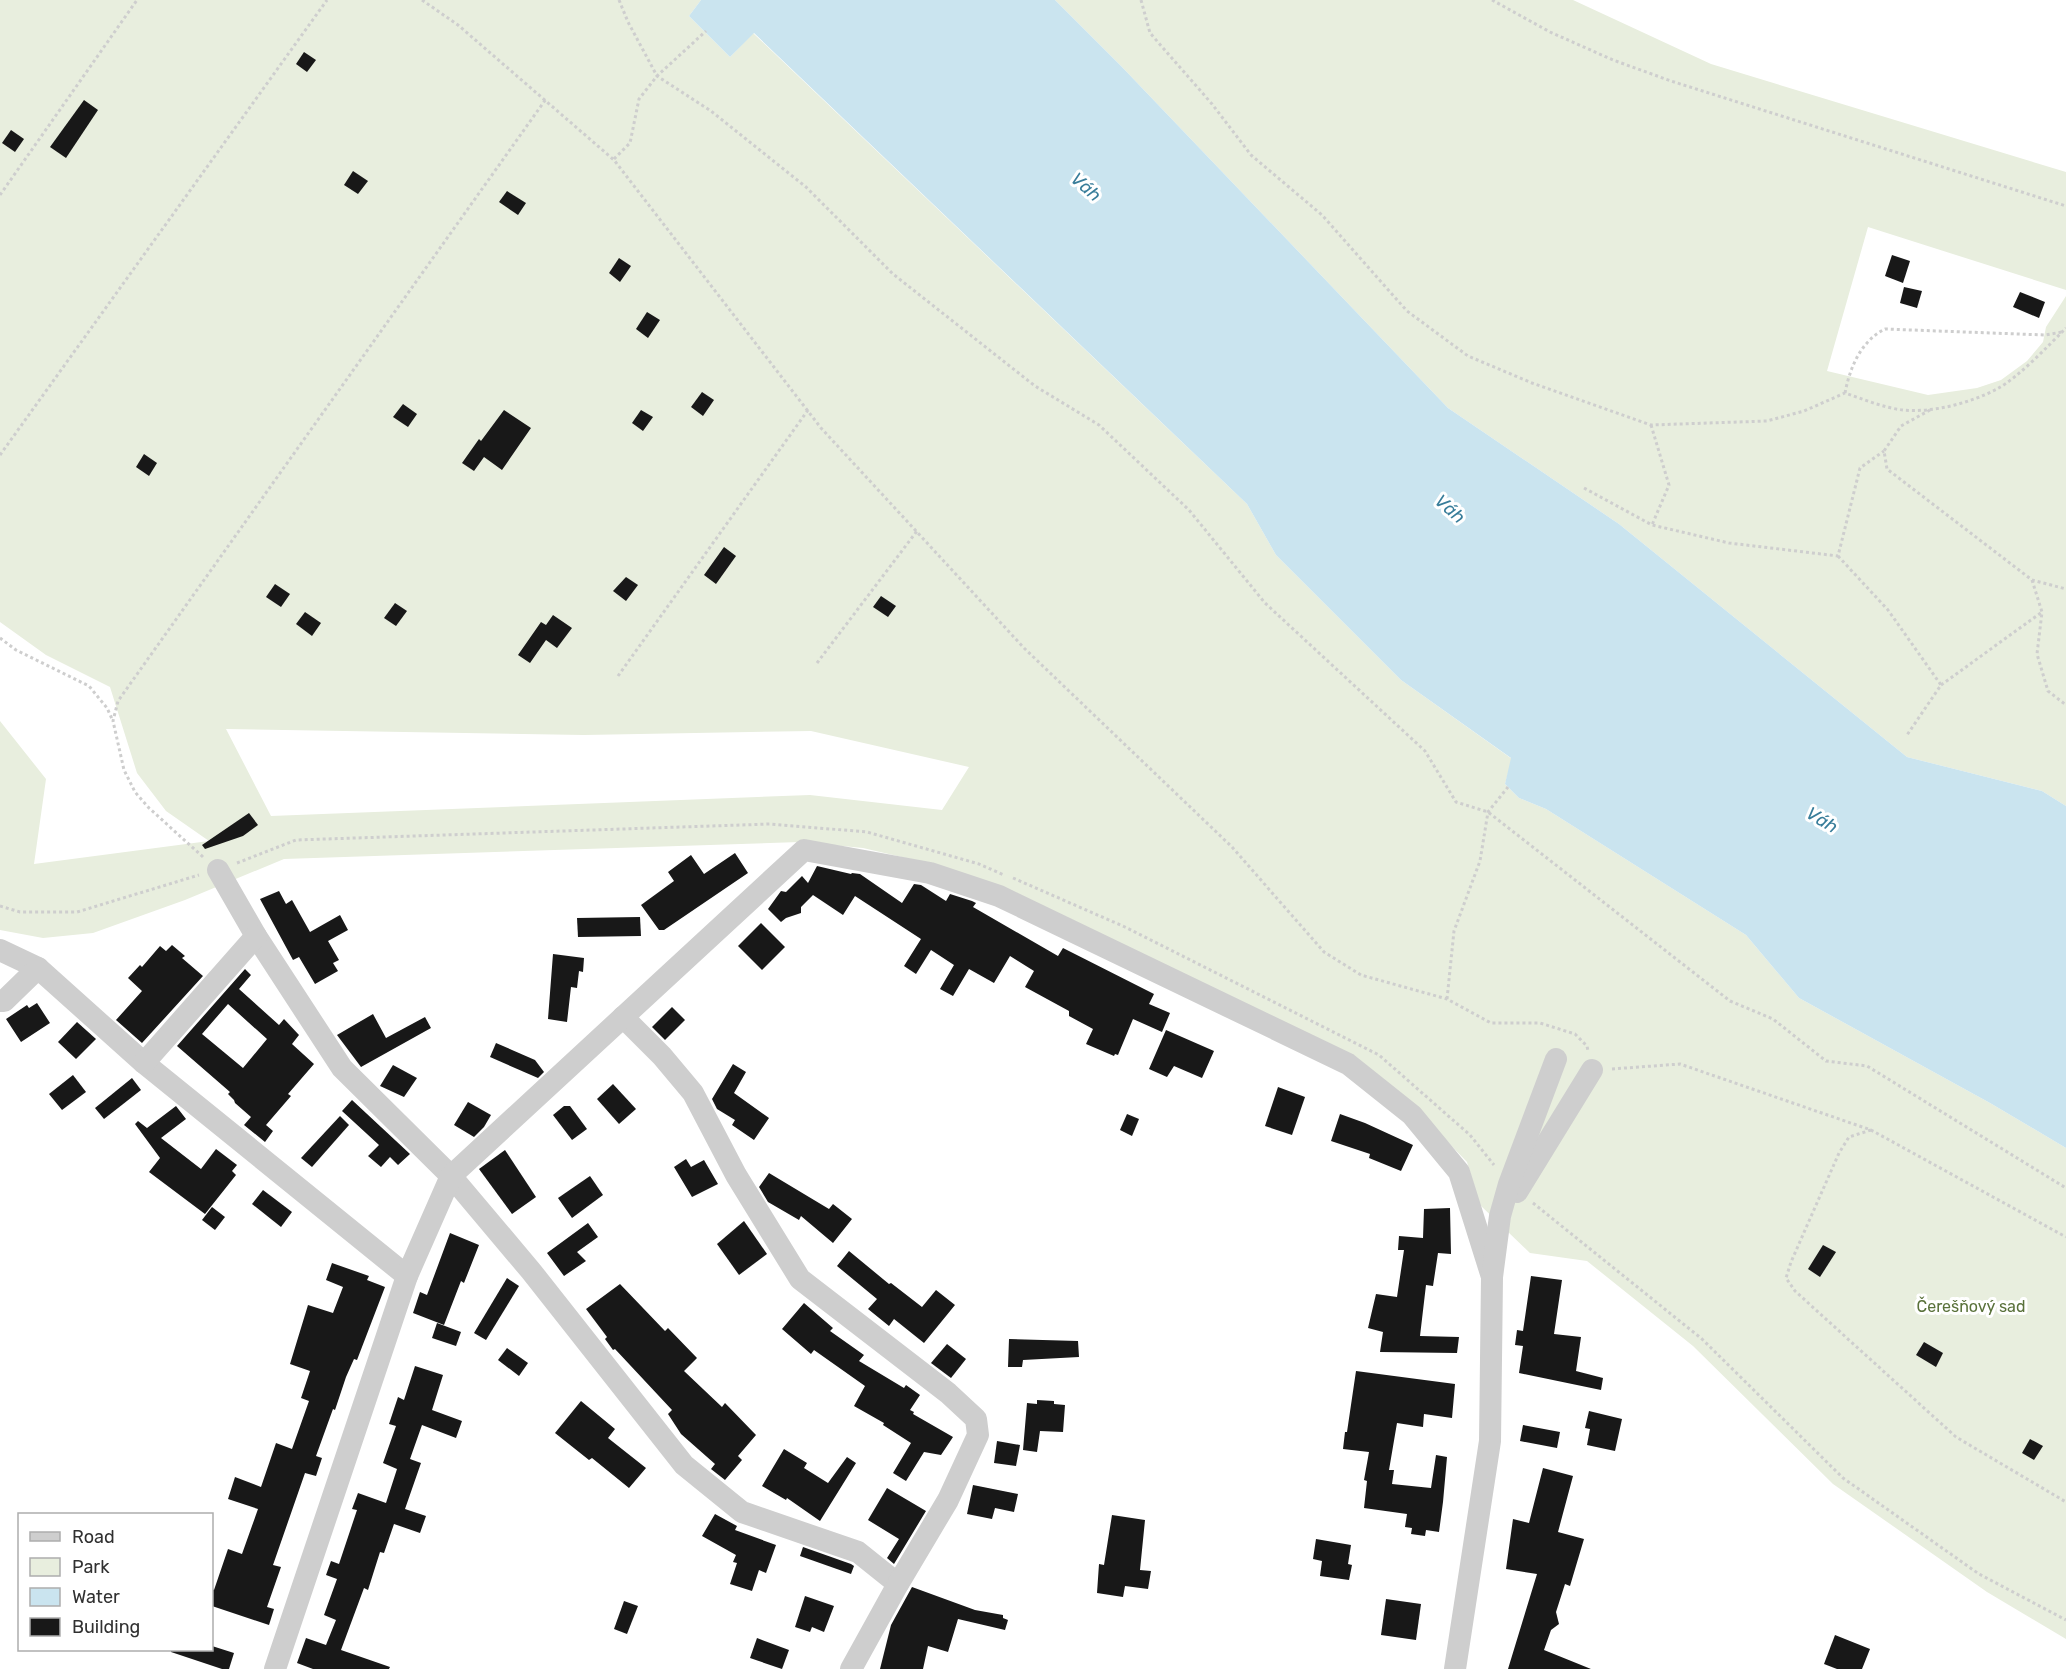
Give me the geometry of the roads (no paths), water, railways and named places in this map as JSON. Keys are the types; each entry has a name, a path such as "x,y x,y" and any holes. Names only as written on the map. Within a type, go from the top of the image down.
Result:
{"street":[{"path":"275,1669 407,1276 451,1176 804,850 930,873 999,896 1348,1064 1412,1115 1459,1172 1492,1277"},
{"path":"218,870 256,936 342,1068 451,1176 531,1271 684,1465 742,1512 858,1552 898,1584"},
{"path":"144,1063 256,936"},
{"path":"0,950 38,968 144,1063 407,1276"},
{"path":"0,1001 4,1001 38,968"},
{"path":"623,1017 662,1056 693,1093 736,1175 800,1279 948,1393 976,1419 978,1435 948,1500 851,1669"},
{"path":"1455,1669 1491,1442 1492,1277 1500,1216 1514,1187 1557,1059"},
{"path":"1514,1187 1592,1070"}],"water":[{"name":"Váh","path":"701,0 1055,0 1448,408 1619,524 1907,757 2042,791 2066,806 2066,1148 1990,1103 1799,998 1746,935 1546,809 1519,798 1505,784 1511,758 1401,680 1276,555 1247,504 754,33 730,57 689,16"}],"park label":[{"name":"Čerešňový sad","path":"1971,1306"}]}
